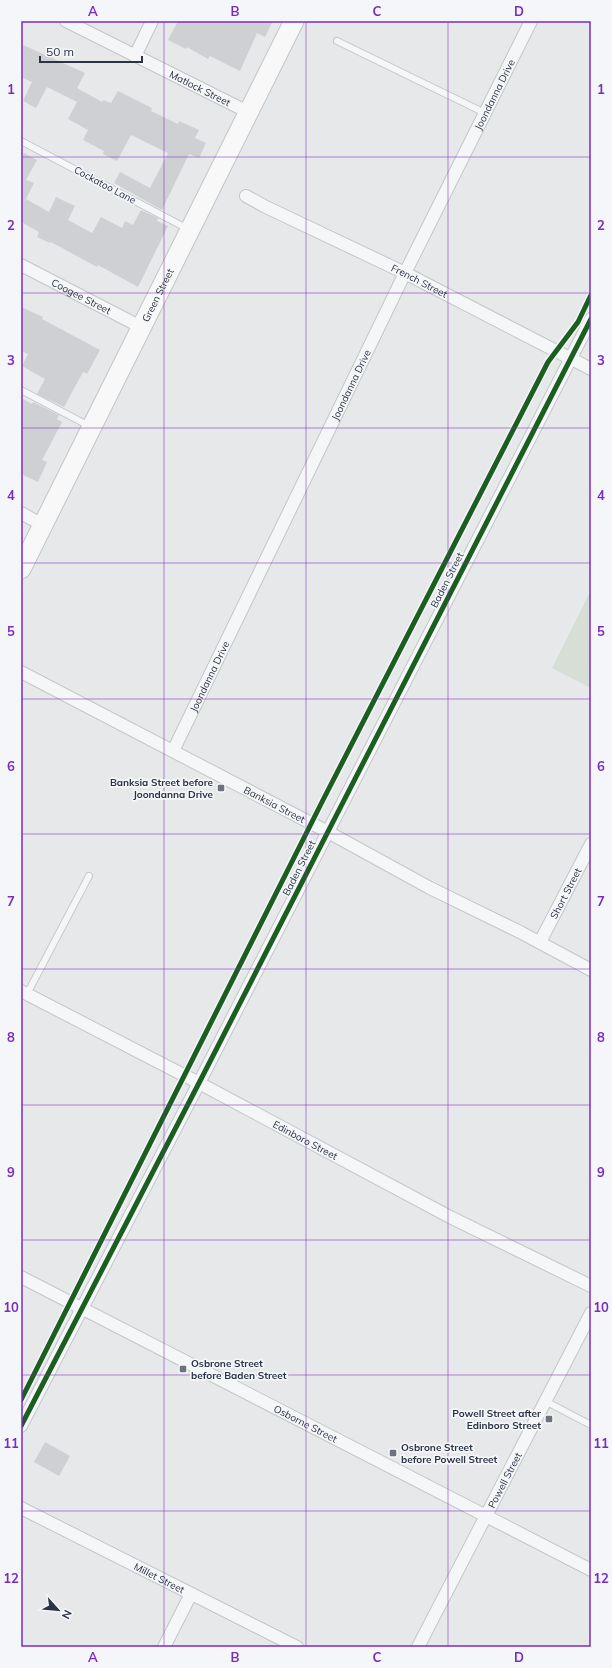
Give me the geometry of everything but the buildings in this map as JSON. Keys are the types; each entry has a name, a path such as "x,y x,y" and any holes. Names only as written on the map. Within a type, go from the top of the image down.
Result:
{"main road":[{"name":"Green Street","path":"21,569 294,21"}],"street":[{"name":"Matlock Street","path":"66,21 248,112"},
{"path":"134,56 152,21"},
{"name":"Joondanna Drive","path":"172,751 405,273 531,21"},
{"name":"French Street","path":"246,196 405,273 591,369"},
{"name":"Coogee Street","path":"21,265 141,327"},
{"name":"Baden Street","path":"21,1426 199,1083 591,319"},
{"path":"21,513 43,524"},
{"name":"Banksia Street","path":"21,672 328,832 430,888 540,942 591,970"},
{"name":"Short Street","path":"540,942 591,844"},
{"name":"Edinboro Street","path":"24,993 199,1083 450,1217 591,1286"},
{"name":"Osborne Street","path":"21,1277 591,1570"},
{"name":"Powell Street","path":"418,1647 591,1313"},
{"name":"Millet Street","path":"21,1508 297,1647"},
{"path":"164,1647 191,1594"}],"lane":[{"path":"337,41 485,113"},
{"name":"Cockatoo Lane","path":"21,141 189,230"},
{"path":"21,390 92,427"},
{"path":"24,993 89,876"},
{"path":"545,1401 591,1425"}],"shaded area":[{"path":"591,590 591,688 552,668"}],"cycle path":[{"path":"21,1400 323,800 548,362 578,322 591,295"},
{"path":"21,1426 199,1083 591,319"}],"place":[{"name":"Banksia Street before Joondanna Drive","path":"221,788"},
{"name":"Osbrone Street before Baden Street","path":"183,1369"},
{"name":"Powell Street after Edinboro Street","path":"549,1419"},
{"name":"Osbrone Street before Powell Street","path":"393,1453"}]}
